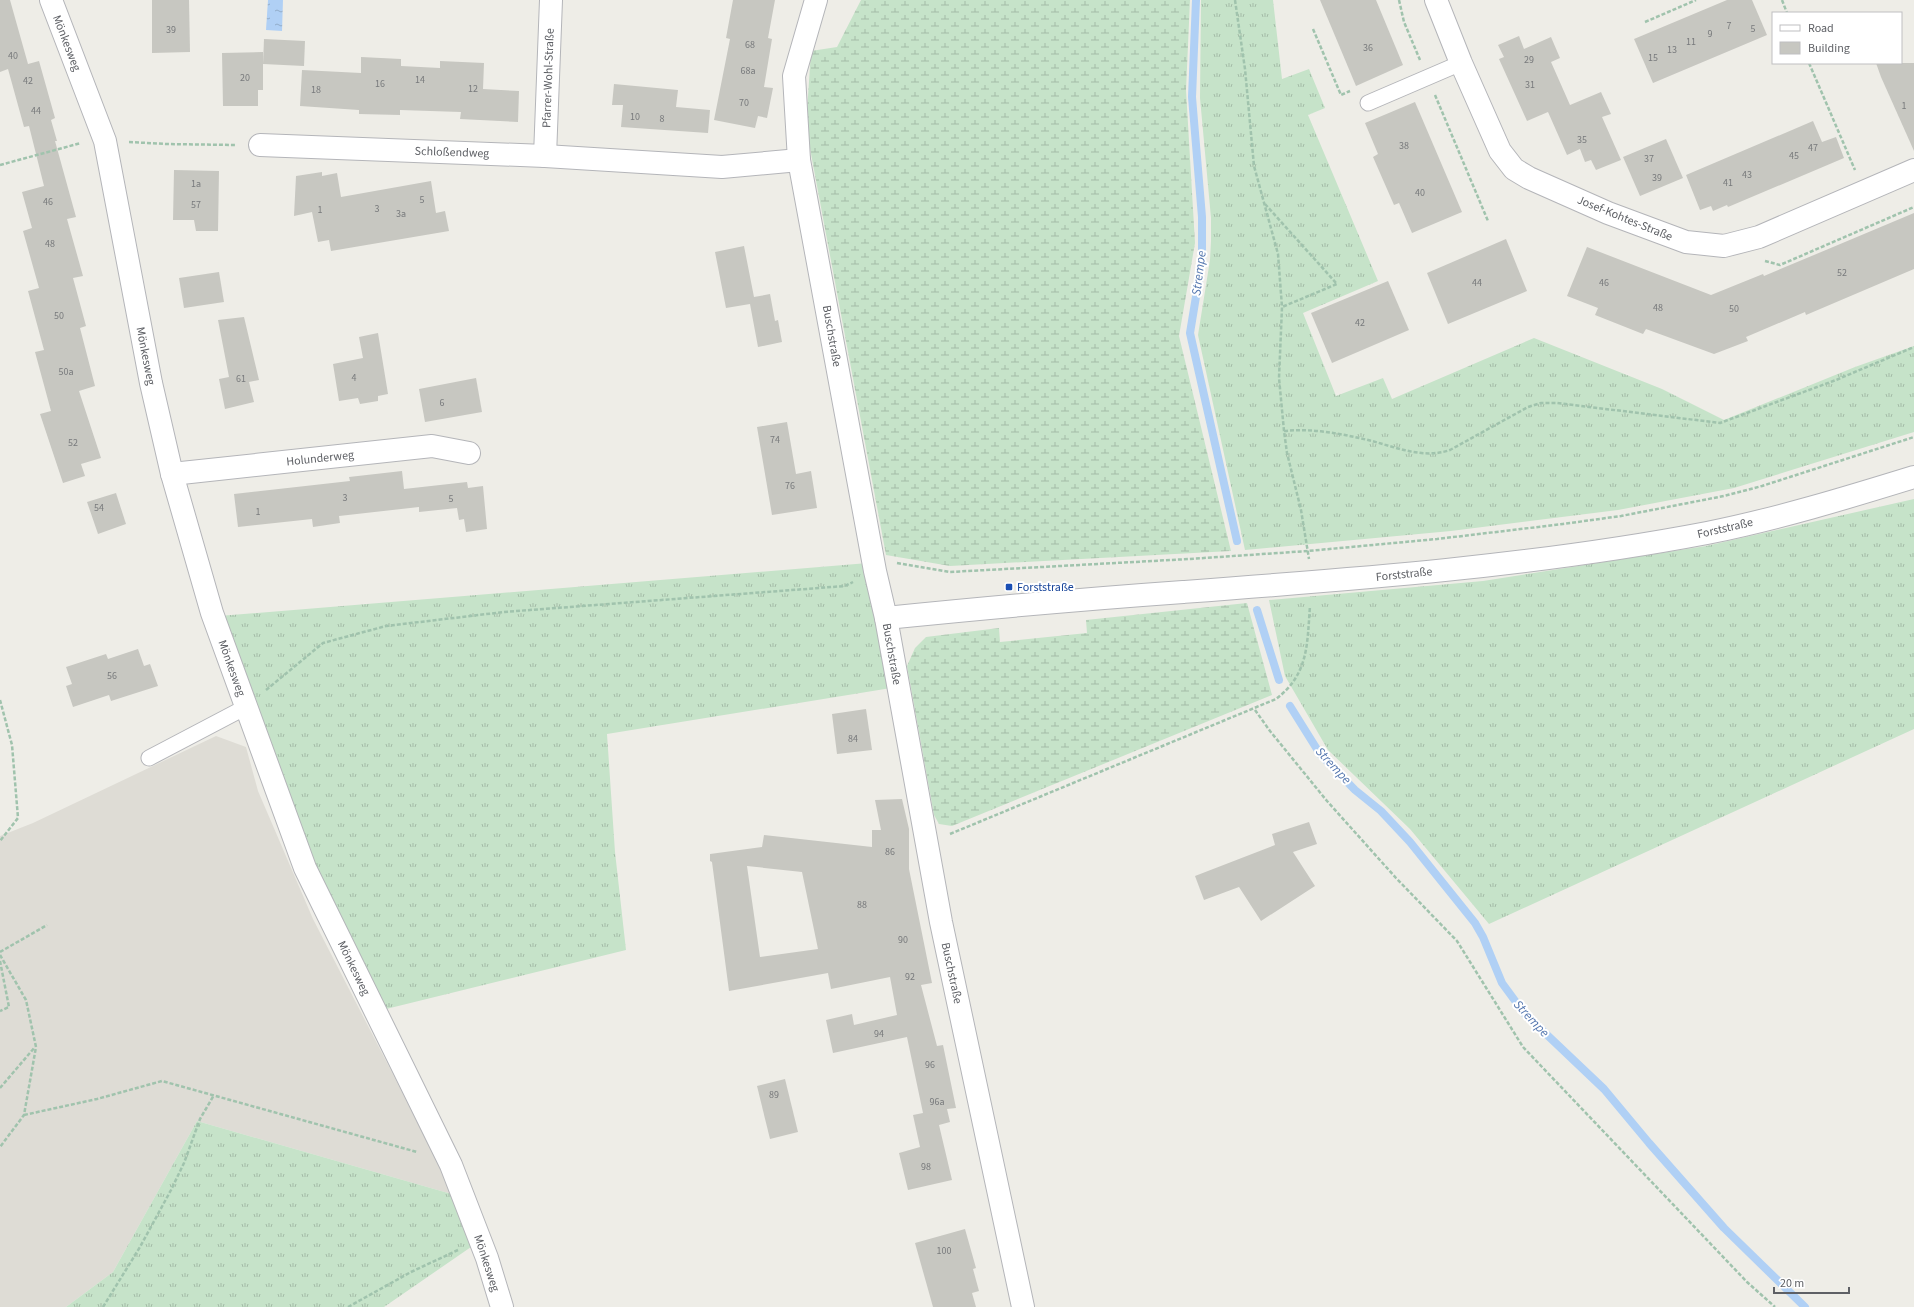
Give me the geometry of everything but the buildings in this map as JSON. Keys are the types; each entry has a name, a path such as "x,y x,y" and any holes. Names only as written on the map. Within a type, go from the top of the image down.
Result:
{"street":[{"name":"Mönkesweg","path":"51,0 105,141 151,384 172,474 212,613 305,868 444,1152 481,1242 502,1307"},
{"name":"Pfarrer-Wohl-Straße","path":"545,156 551,0"},
{"name":"Buschstraße","path":"816,0 794,76 799,160 875,571 886,618 941,922 1023,1307"},
{"name":"Josef-Kohtes-Straße","path":"1436,0 1457,55 1500,151 1514,169 1529,178 1608,213 1686,242 1724,246 1759,237 1864,190 1914,170"},
{"name":"Schloßendweg","path":"260,145 545,156 722,167 799,160"},
{"name":"Holunderweg","path":"172,474 432,446 469,453"},
{"name":"Forststraße","path":"886,618 1058,601 1311,583 1487,566 1596,551 1708,532 1829,503 1914,477"}],"lane":[{"path":"1368,103 1428,78 1457,55"},
{"path":"150,758 246,708"}],"path":[{"path":"927,843 1255,710 1289,690 1302,668 1306,651 1311,583 1308,551 1302,510 1287,453 1284,432 1279,378 1282,307 1278,254 1254,166 1245,69 1235,0"},
{"path":"1399,0 1404,22 1421,61"},
{"path":"1645,22 1696,0"},
{"path":"1782,0 1787,12"},
{"path":"1313,29 1341,95 1355,89"},
{"path":"1414,64 1421,61 1457,55"},
{"path":"1809,64 1864,190"},
{"path":"1428,78 1488,220"},
{"path":"0,165 90,141 166,144 260,145"},
{"path":"1265,203 1337,284 1282,307"},
{"path":"1284,432 1323,431 1372,441 1409,452 1440,454 1528,407 1541,403 1557,403 1720,423 1836,380 1914,347"},
{"path":"246,708 274,682 323,643 386,626 504,612 845,586 890,562 950,572 1189,559 1308,551 1436,539 1555,525 1671,507 1762,486 1914,437"},
{"path":"0,700 12,745 18,818 0,841"},
{"path":"1255,710 1270,731 1327,801 1396,878 1457,941 1523,1047 1747,1282 1775,1307"},
{"path":"0,952 47,925"},
{"path":"0,955 26,1000 36,1047 24,1115 0,1147"},
{"path":"0,961 9,1007 0,1011"},
{"path":"0,1088 36,1047"},
{"path":"24,1115 97,1099 162,1081 426,1155 444,1152"},
{"path":"103,1307 140,1247 171,1190 184,1163 200,1119 214,1095"},
{"path":"348,1307 437,1259 481,1242"}],"shaded area":[{"path":"216,736 246,747 258,791 313,919 455,1195 197,1121 113,1272 66,1307 0,1307 0,836 33,823"}],"green space":[{"path":"861,0 1190,0 1186,90 1195,243 1179,336 1231,551 950,566 886,555 806,127 811,51 837,47"},
{"path":"1201,0 1273,0 1282,79 1309,69 1325,108 1308,115 1378,281 1303,313 1336,396 1383,378 1392,399 1534,338 1662,389 1724,420 1855,367 1914,346 1914,432 1734,488 1618,510 1451,531 1245,550 1198,335 1210,260 1211,241 1211,218 1200,98"},
{"path":"1914,499 1914,729 1489,924 1410,829 1328,750 1285,676 1269,600 1483,581 1706,546"},
{"path":"868,563 891,688 607,734 615,852 626,950 382,1010 300,855 219,616"},
{"path":"1247,603 1272,695 952,826 939,824 934,815 907,666 915,648 926,637 999,628 1000,642 1087,633 1086,620"},
{"path":"197,1121 455,1195 471,1247 384,1307 66,1307 113,1272"}],"water":[{"path":"268,0 283,0 282,31 266,30"}],"waterway":[{"name":"Strempe","path":"1196,0 1192,97 1202,217 1202,260 1190,333 1237,541"},
{"name":"Strempe","path":"1257,610 1279,680"},
{"name":"Strempe","path":"1290,706 1320,754 1355,790 1381,811 1410,842 1475,923 1483,937 1502,983 1524,1013 1604,1089 1649,1143 1724,1228 1805,1307"}],"place":[{"name":"Forststraße","path":"1009,587"}]}
